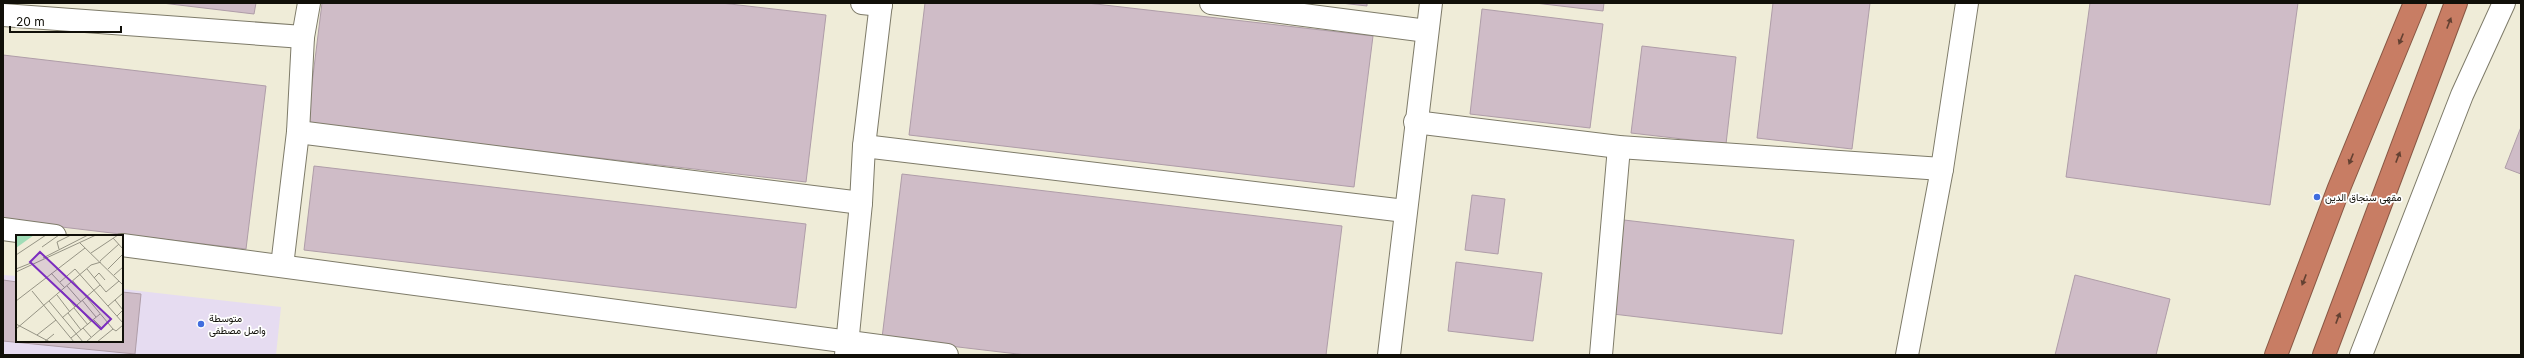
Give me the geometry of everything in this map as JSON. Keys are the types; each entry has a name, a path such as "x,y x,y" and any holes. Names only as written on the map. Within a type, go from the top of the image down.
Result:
{"highway":[{"path":"2276,355 2339,188 2415,3"},
{"path":"2324,355 2456,3"}],"street":[{"path":"282,266 298,132 303,37 309,3"},
{"path":"1211,3 1427,31"},
{"path":"1389,355 1415,122 1431,3"},
{"path":"1907,355 1942,169 1967,3"},
{"path":"2361,355 2462,94 2504,3"},
{"path":"847,348 861,203 875,4"},
{"path":"3,15 303,37"},
{"path":"1415,122 1619,147 1942,169"},
{"path":"298,132 861,203"},
{"path":"864,146 1405,211"},
{"path":"1601,355 1619,147"},
{"path":"3,229 48,235"},
{"path":"123,245 282,266 847,348 947,355"}],"shaded area":[{"name":"متوسطة واصل مصطفى","path":"3,275 16,276 16,342 123,342 123,289 281,307 276,355 3,355"}],"building":[{"path":"162,3 256,3 254,14"},
{"path":"322,3 721,3 826,15 806,182 307,124"},
{"path":"925,3 1087,3 1373,36 1354,187 909,135"},
{"path":"1341,3 1367,3 1367,6"},
{"path":"1535,3 1604,3 1603,11"},
{"path":"1773,3 1870,3 1852,149 1757,138"},
{"path":"2090,3 2298,3 2270,205 2066,177"},
{"path":"1482,9 1603,24 1590,128 1470,114"},
{"path":"1642,46 1736,57 1726,144 1631,133"},
{"path":"3,55 266,86 246,249 3,220"},
{"path":"2521,127 2521,174 2505,168"},
{"path":"314,166 806,224 796,308 304,250"},
{"path":"902,174 1342,226 1326,355 1026,355 882,338"},
{"path":"1472,195 1505,199 1498,254 1465,250"},
{"path":"1624,220 1794,240 1782,334 1613,314"},
{"path":"1456,262 1542,273 1533,341 1448,331"},
{"path":"2075,275 2170,299 2156,355 2055,355"},
{"path":"3,280 16,282 16,342 123,342 123,292 141,294 135,354 3,341"}],"place":[{"name":"مقهى سنجاق الدين","path":"2317,197"},
{"name":"متوسطة واصل مصطفى","path":"201,324"}]}
